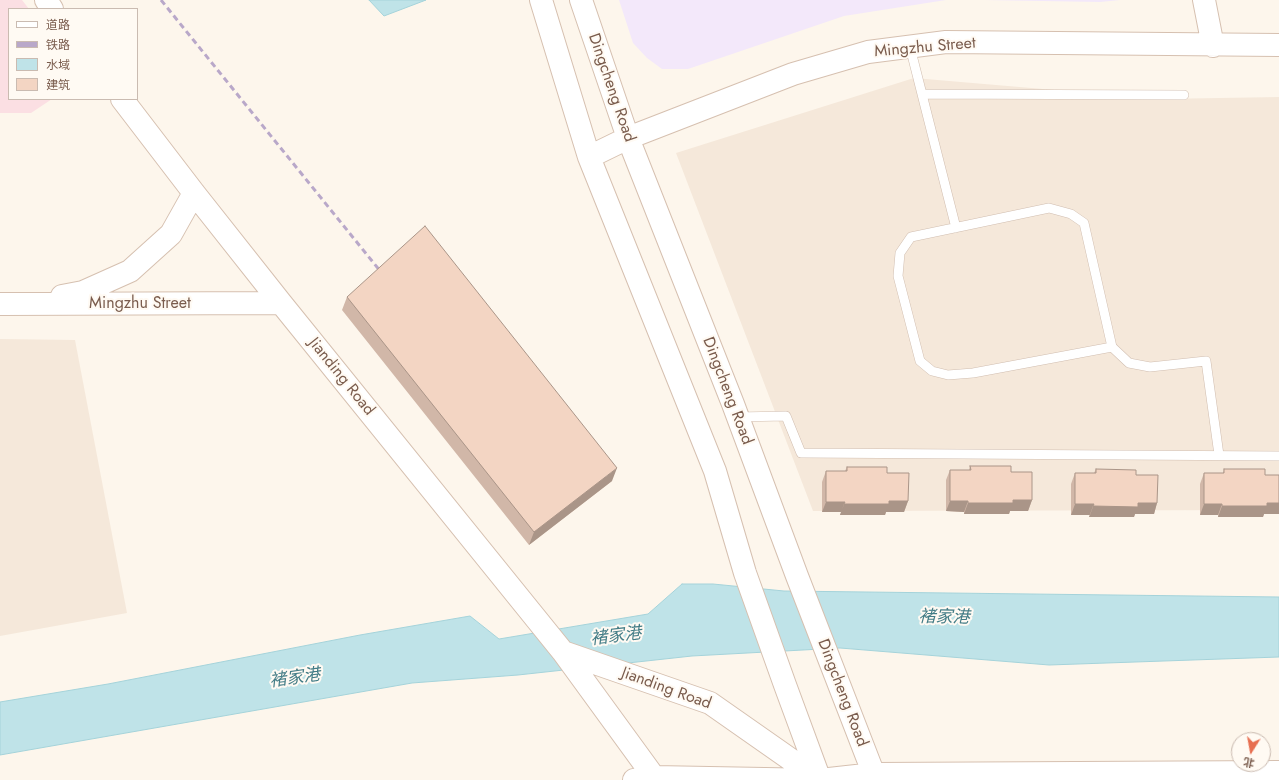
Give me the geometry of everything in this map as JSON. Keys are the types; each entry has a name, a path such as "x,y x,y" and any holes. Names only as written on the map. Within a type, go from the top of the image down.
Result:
{"street":[{"path":"541,0 589,157 715,471 745,572 820,780"},
{"name":"Dingcheng Road","path":"581,0 628,138 875,777"},
{"path":"1204,0 1214,46"},
{"name":"Mingzhu Street","path":"589,157 628,138 793,74 868,52 946,42 1279,46"},
{"name":"Jianding Road","path":"123,100 281,303 563,652 644,778"},
{"path":"10,304 83,292 130,271 171,234 194,193"},
{"name":"Mingzhu Street","path":"10,304 281,303"},
{"name":"Jianding Road","path":"563,652 710,703 820,780"},
{"path":"644,778 820,780 875,777 1279,772"}],"lane":[{"path":"910,47 956,228"},
{"path":"922,94 1184,95"},
{"path":"1112,347 973,373 948,375 932,371 920,361 898,276 900,253 911,237 1049,208 1071,214 1084,223 1112,347 1129,363 1150,367 1206,361 1219,455"},
{"path":"737,417 786,416 801,454 1279,456"}],"shaded area":[{"path":"0,0 22,0 28,8 8,8 8,100 50,100 31,113 0,113"},
{"path":"619,0 946,0 844,16 688,69 662,69 647,58 633,43"},
{"path":"984,0 1120,0 1100,2"},
{"path":"914,78 1160,99 1279,97 1279,510 813,511 676,153"},
{"path":"0,339 75,340 127,613 0,636"}],"water":[{"path":"369,0 426,0 384,16"},
{"name":"褚家港","path":"682,584 713,584 784,591 1279,597 1279,657 1049,665 840,648 692,656 518,675 412,683 0,755 0,702 108,684 360,635 470,616 499,639 648,614"}],"building":[{"path":"425,226 617,468 534,532 347,297"},
{"path":"970,466 1011,466 1011,472 1032,472 1032,500 1013,500 1013,503 968,503 968,501 950,501 950,470 971,470"},
{"path":"847,467 887,467 887,473 909,473 908,501 889,501 889,504 844,504 845,502 826,502 826,471 847,471"},
{"path":"1096,469 1136,470 1136,475 1158,475 1157,503 1138,503 1138,507 1075,504 1075,473 1096,473"},
{"path":"1224,469 1265,469 1265,475 1279,475 1279,503 1267,503 1267,506 1222,506 1222,504 1204,504 1204,473 1224,473"}],"railway":[{"path":"161,0 385,277"}]}
